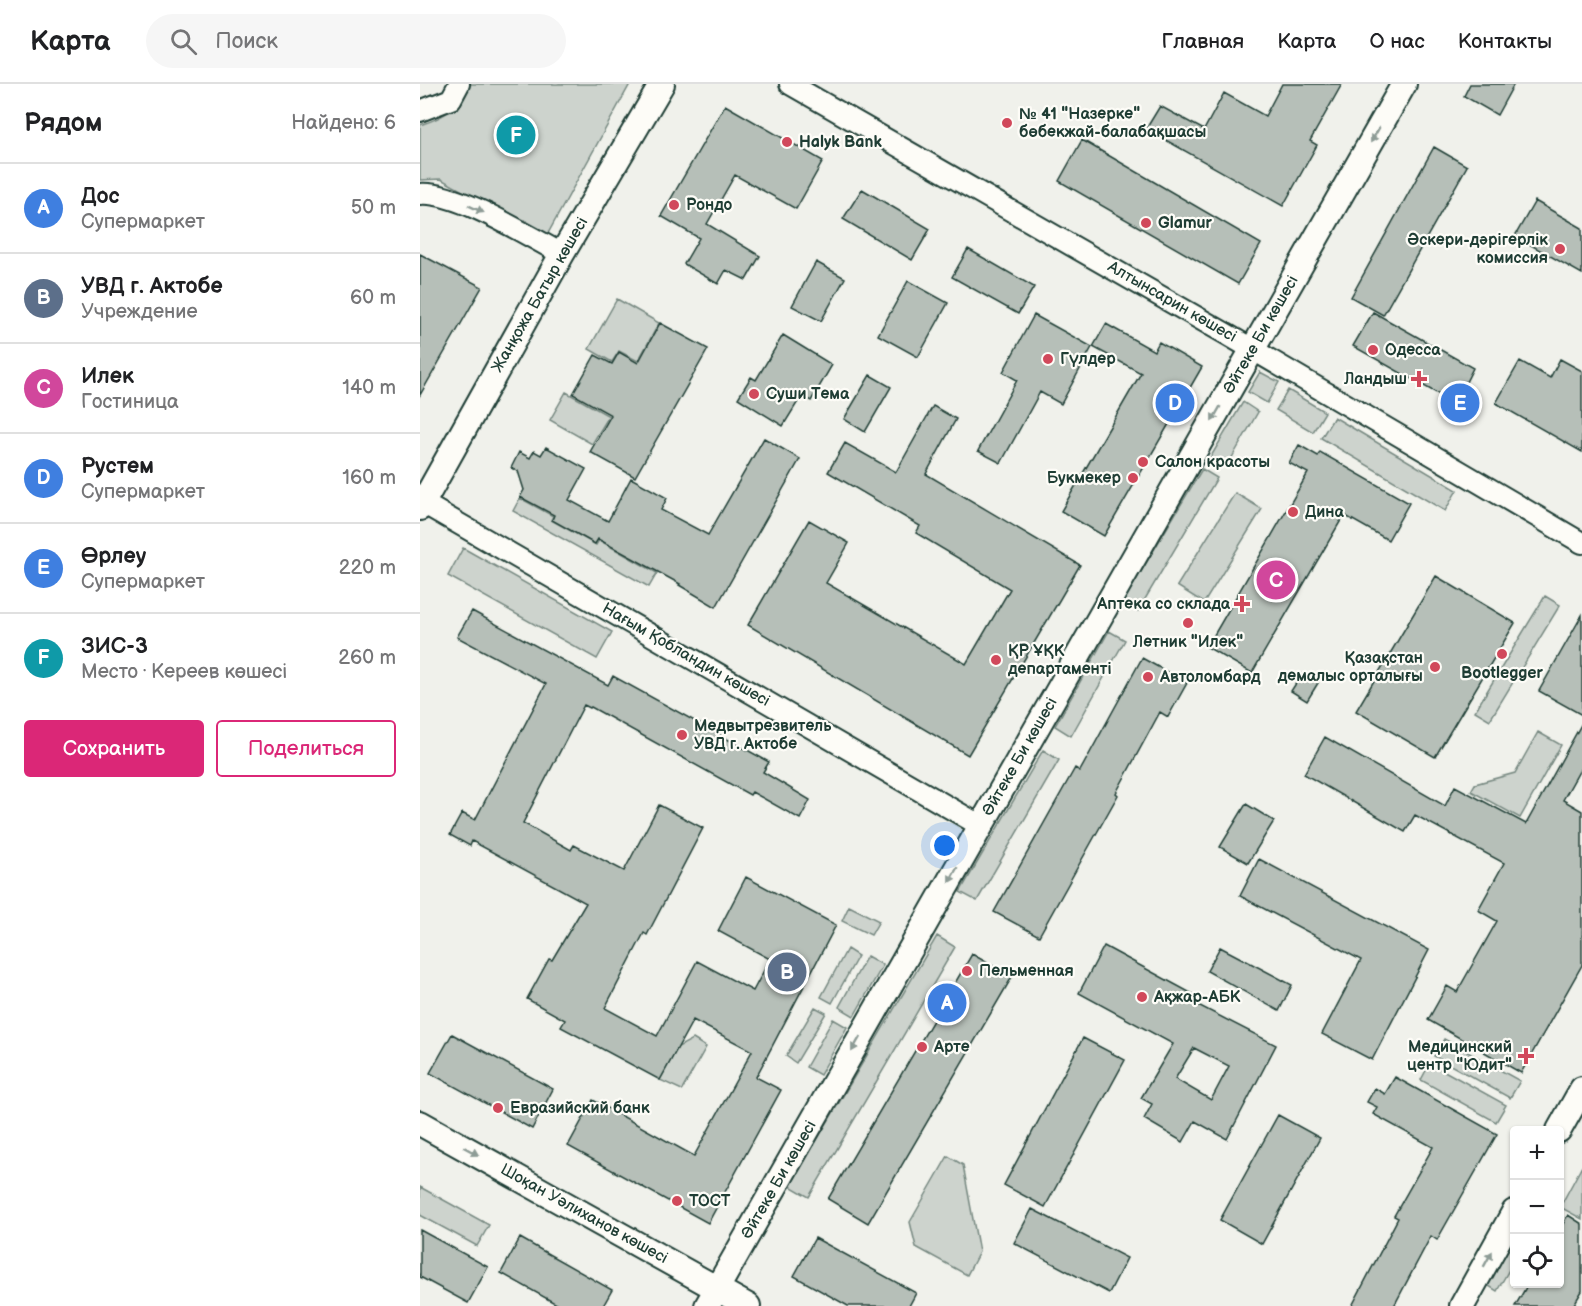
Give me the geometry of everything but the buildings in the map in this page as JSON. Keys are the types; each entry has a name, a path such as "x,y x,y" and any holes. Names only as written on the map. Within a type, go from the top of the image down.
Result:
{"street":[{"path":"420,111 451,99 459,84"},
{"name":"Жанқожа Батыр көшесі","path":"421,506 562,254 662,84"},
{"name":"Алтынсарин көшесі","path":"790,84 1253,349 1582,543"},
{"name":"Әйтеке Би көшесі","path":"712,1297 1404,84"},
{"path":"420,194 428,193 472,207 562,254"},
{"name":"Нағым Қобландин көшесі","path":"421,506 981,826"},
{"path":"1562,1126 1582,1089"},
{"name":"Шоқан Уәлиханов көшесі","path":"420,1123 712,1297 748,1306"},
{"path":"1462,1306 1510,1221"}],"shaded area":[{"path":"471,84 630,84 546,237 441,179 420,180 420,125 444,115 461,99"},
{"path":"617,299 659,323 638,361 619,351 612,362 589,349"},
{"path":"1260,372 1279,382 1267,403 1248,392"},
{"path":"1288,390 1325,412 1313,432 1276,410"},
{"path":"566,392 609,416 592,444 550,420"},
{"path":"1243,402 1258,412 1226,468 1210,458"},
{"path":"1334,417 1457,490 1445,511 1321,438"},
{"path":"1202,469 1217,478 1138,611 1123,602"},
{"path":"1235,493 1262,509 1204,603 1177,586"},
{"path":"520,498 553,516 551,520 596,545 599,540 657,573 649,587 513,511"},
{"path":"463,548 612,632 597,659 448,576"},
{"path":"1545,596 1560,605 1490,720 1475,711"},
{"path":"1109,631 1125,640 1071,736 1055,726"},
{"path":"1538,732 1561,745 1520,818 1471,791 1475,784 1515,773"},
{"path":"1043,750 1059,760 977,901 960,892"},
{"path":"849,906 879,921 871,935 842,921"},
{"path":"937,936 955,947 809,1197 790,1186"},
{"path":"847,949 858,956 832,1003 821,997"},
{"path":"867,956 883,965 854,1016 839,1007"},
{"path":"815,1007 826,1013 796,1063 786,1056"},
{"path":"833,1019 847,1027 820,1075 806,1067"},
{"path":"693,1039 706,1047 682,1090 660,1080 678,1047"},
{"path":"1444,1039 1520,1081 1510,1098 1434,1056"},
{"path":"1430,1063 1506,1105 1496,1122 1421,1080"},
{"path":"948,1156 963,1165 979,1252 967,1275 916,1247 910,1222"},
{"path":"1582,1166 1582,1219 1564,1209 1564,1200"},
{"path":"420,1187 489,1225 477,1246 420,1215"},
{"path":"1510,1236 1510,1268 1497,1291 1484,1283"}],"place":[{"name":"№ 41 \"Назерке\" бөбекжай-балабақшасы","path":"1007,123"},
{"name":"ЗИС-3","path":"516,135"},
{"name":"Halyk Bank","path":"787,142"},
{"name":"Рондо","path":"674,205"},
{"name":"Glamur","path":"1146,223"},
{"name":"Әскери-дәрігерлік комиссия","path":"1560,249"},
{"name":"Одесса","path":"1373,350"},
{"name":"Гүлдер","path":"1048,359"},
{"name":"Ландыш","path":"1419,379"},
{"name":"Суши Тема","path":"754,394"},
{"name":"Рустем","path":"1175,403"},
{"name":"Өрлеу","path":"1460,403"},
{"name":"Салон красоты","path":"1143,462"},
{"name":"Букмекер","path":"1133,478"},
{"name":"Дина","path":"1293,512"},
{"name":"Илек","path":"1276,580"},
{"name":"Аптека со склада","path":"1242,604"},
{"name":"Летник \"Илек\"","path":"1188,623"},
{"name":"Bootlegger","path":"1502,654"},
{"name":"ҚР ҰҚК департаменті","path":"996,660"},
{"name":"Қазақстан демалыс орталығы","path":"1435,667"},
{"name":"Автоломбард","path":"1148,677"},
{"name":"Медвытрезвитель УВД г. Актобе","path":"682,735"},
{"name":"Пельменная","path":"967,971"},
{"name":"УВД г. Актобе","path":"787,972"},
{"name":"Ақжар-АБК","path":"1142,997"},
{"name":"Дос","path":"947,1003"},
{"name":"Арте","path":"922,1047"},
{"name":"Медицинский центр \"Юдит\"","path":"1526,1056"},
{"name":"Евразийский банк","path":"498,1108"},
{"name":"ТОСТ","path":"677,1201"}]}
